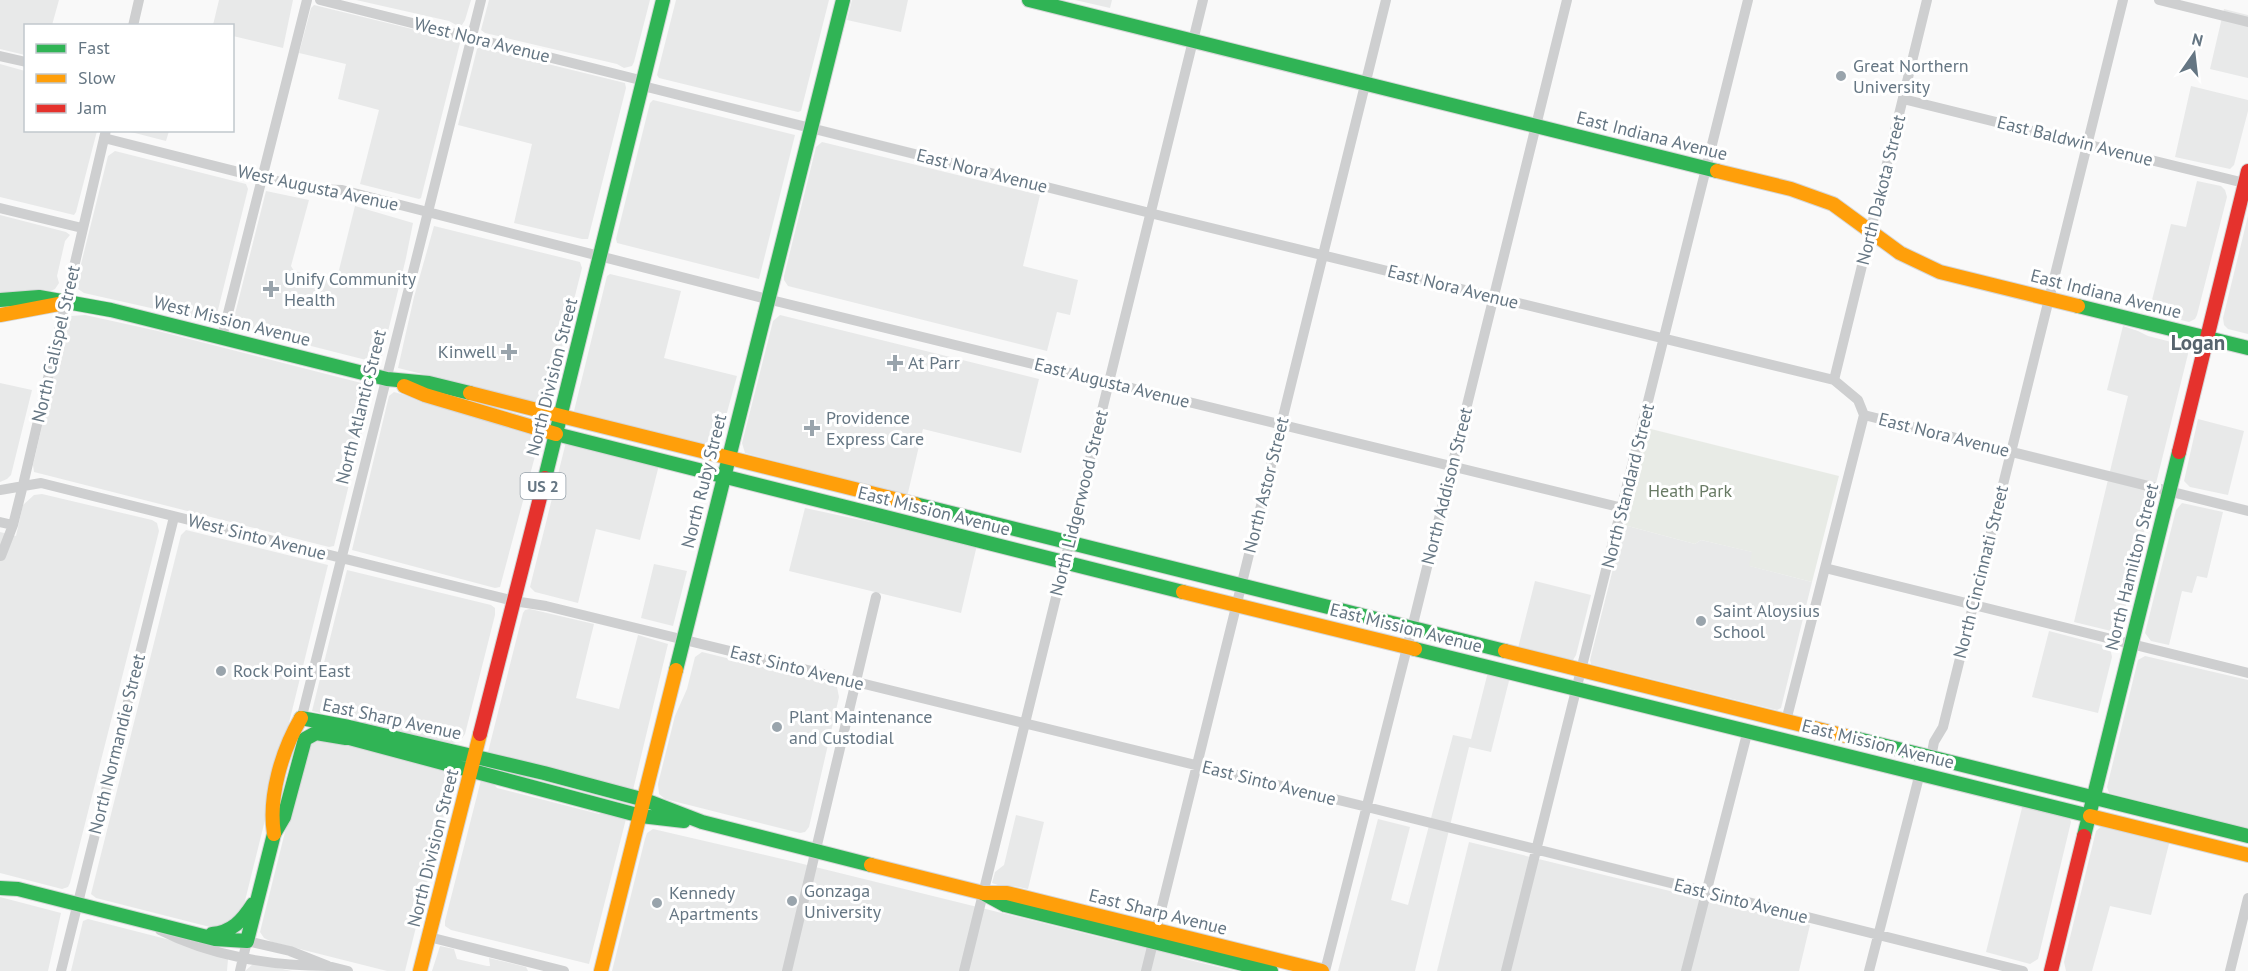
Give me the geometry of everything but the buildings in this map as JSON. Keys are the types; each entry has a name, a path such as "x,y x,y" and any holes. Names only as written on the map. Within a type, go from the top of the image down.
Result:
{"main road":[{"name":"North Division Street","path":"420,971 561,416 663,0"},
{"name":"North Ruby Street","path":"601,971 843,0"},
{"name":"East Indiana Avenue","path":"1029,0 1791,189 1833,204 1900,253 1940,272 2248,348"},
{"name":"North Hamilton Street","path":"2051,971 2247,180"},
{"name":"West Mission Avenue","path":"0,300 39,297 111,310 387,379 425,395 556,434"},
{"name":"West Mission Avenue","path":"0,315 67,302"},
{"name":"West Mission Avenue","path":"387,379 429,383 561,416"},
{"name":"East Mission Avenue","path":"561,416 2248,836"},
{"name":"East Mission Avenue","path":"556,434 723,478 2248,855"},
{"name":"East Sharp Avenue","path":"301,718 346,738 471,772 641,816 702,822"},
{"name":"East Sharp Avenue","path":"301,718 475,756 645,800 702,822 983,893 1007,893 1271,971"},
{"name":"North Atlantic Street","path":"274,834 272,813 278,787 291,734 301,718"},
{"path":"297,768 302,746 310,735 316,733 346,738"},
{"path":"1920,773 1925,769 1935,767 1967,774 1994,773"},
{"name":"North Atlantic Street","path":"247,941 274,834 284,817 297,768"},
{"path":"0,881 18,890"},
{"path":"0,888 18,890 228,941 247,941"},
{"path":"197,934 232,930 238,925 259,893"},
{"name":"East Sharp Avenue","path":"1154,936 1323,971"}],"street":[{"path":"133,24 139,0"},
{"path":"222,337 307,0"},
{"name":"West Nora Avenue","path":"320,0 643,84"},
{"name":"North Atlantic Street","path":"297,768 295,747 301,718 481,0"},
{"name":"North Lidgerwood Street","path":"964,971 1203,0"},
{"name":"North Astor Street","path":"1146,971 1386,0"},
{"name":"North Addison Street","path":"1323,971 1412,628 1567,0"},
{"name":"North Standard Street","path":"1506,971 1748,0"},
{"name":"North Dakota Street","path":"1834,380 1927,0"},
{"name":"North Cincinnati Street","path":"1931,757 1934,742 1943,727 2123,0"},
{"path":"2159,0 2248,22"},
{"path":"0,56 24,62"},
{"name":"East Nora Avenue","path":"643,84 1151,213 1834,380 1858,400 1864,415 2248,511"},
{"name":"East Baldwin Avenue","path":"1903,99 2247,180"},
{"name":"West Augusta Avenue","path":"106,134 262,178 314,189 342,190 601,256"},
{"name":"North Calispel Street","path":"1,556 13,525 23,485 106,134"},
{"path":"0,208 82,228"},
{"name":"East Augusta Avenue","path":"601,256 767,299 1623,508"},
{"path":"1786,721 1864,415"},
{"name":"West Sinto Avenue","path":"0,490 41,483 514,601"},
{"name":"North Normandie Street","path":"61,971 174,517"},
{"path":"0,522 13,525"},
{"path":"1825,568 2248,673"},
{"path":"787,971 876,597"},
{"name":"East Sinto Avenue","path":"514,601 546,606 1025,722 2023,971"},
{"path":"1767,735 1771,717"},
{"path":"1686,971 1748,730"},
{"path":"1869,971 1920,773"},
{"path":"2230,971 2248,898"},
{"path":"140,920 177,938 243,957 289,966 328,966"},
{"path":"429,938 564,971"},
{"path":"247,941 290,951 348,971"},
{"name":"North Atlantic Street","path":"240,971 247,941"}],"shaded area":[{"path":"0,0 59,0 52,24 24,24 24,55 0,49"},
{"path":"219,0 293,0 283,48 234,36 234,24 213,24"},
{"path":"356,0 471,0 465,20 462,25 458,26 449,21"},
{"path":"489,0 650,0 634,62 632,66 624,68 617,64 485,33 481,30"},
{"path":"676,0 829,0 801,111 659,78 657,75"},
{"path":"852,0 908,0 901,32 847,20"},
{"path":"1075,0 1112,0 1110,8"},
{"path":"314,5 457,40 460,43 421,198 360,184 379,110 338,99 346,64 299,53 311,8"},
{"path":"2224,9 2248,15 2248,78 2210,69"},
{"path":"479,47 625,83 626,88 588,239 514,223 532,144 458,125"},
{"path":"0,64 24,71 24,132 97,132 74,215 0,197"},
{"path":"2191,86 2248,100 2248,111 2234,165 2230,169 2175,157"},
{"path":"653,100 795,135 759,279 617,243 616,239 650,103"},
{"path":"131,132 168,132 166,141"},
{"path":"822,142 1040,195 1023,266 1078,280 1070,315 1057,312 1047,351 788,286 784,276 816,147"},
{"path":"115,151 246,184 248,189 216,318 213,322 84,293 78,289 76,284 108,156"},
{"path":"2197,181 2221,186 2227,197 2197,315 2189,322 2149,312 2171,224 2186,227"},
{"path":"266,191 309,200 291,266 294,271 336,282 355,206 413,223 381,360 378,363 232,326"},
{"path":"0,215 70,235 65,241 57,276 59,283 55,289 0,295"},
{"path":"2248,216 2248,334 2228,329 2224,325 2223,318"},
{"path":"434,226 580,262 582,268 551,391 543,401 535,402 398,368 414,297"},
{"path":"610,274 681,291 664,358 737,376 717,449 574,411 607,276"},
{"path":"85,315 158,331 373,386 334,546 329,547 34,472 33,465 66,322 71,316"},
{"path":"780,315 1039,379 1021,453 923,429 907,497 745,453 742,443 773,321"},
{"path":"2123,326 2148,336 2183,345 2187,348 2188,354 2121,625 2111,631 2074,622 2128,396 2107,390"},
{"path":"0,383 32,390 11,475 0,482"},
{"path":"394,392 470,413 533,433 536,437 538,445 500,587 495,588 352,550 389,396"},
{"path":"2198,419 2244,431 2228,495 2190,487 2184,481"},
{"path":"566,442 659,465 640,540 596,529 578,603 535,592 530,587"},
{"path":"42,494 152,520 157,523 159,531 70,883 68,887 62,889 0,873 0,532 16,536 23,505 34,495"},
{"path":"2182,503 2223,512 2207,578 2197,576 2192,593 2182,591 2169,645 2151,641 2145,633 2176,510"},
{"path":"805,508 977,545 961,613 789,571"},
{"name":"Saint Aloysius School","path":"1624,525 1695,544 1701,540 1753,552 1750,566 1812,582 1781,708 1777,710 1591,664 1590,660"},
{"path":"186,530 328,565 242,913 237,921 214,928 96,898 91,894 181,535"},
{"path":"654,564 687,571 673,626 641,618"},
{"path":"347,570 491,605 495,608 465,734 460,741 449,744 312,711"},
{"path":"1535,581 1591,595 1573,660 1518,648"},
{"path":"530,609 594,624 576,698 619,709 638,635 668,644 633,790 489,754 523,613"},
{"path":"2049,631 2110,647 2112,657 2098,713 2032,697"},
{"path":"702,652 837,687 839,697 809,827 805,832 800,833 665,799 659,794 658,784 675,716 687,689 695,657"},
{"path":"2145,656 2248,680 2248,829 2109,793 2107,787 2138,660"},
{"path":"1488,672 1510,677 1491,752 1469,747 1415,971 1338,971 1378,819 1410,827 1391,900 1408,905 1453,735 1471,739"},
{"path":"317,736 448,772 453,779 405,971 387,971 272,942 264,938 260,932 307,744"},
{"path":"481,780 492,782 497,788 599,814 606,812 626,819 589,964 451,930 445,926"},
{"path":"2023,804 2070,819 2071,822 2038,959 2030,964 1986,952"},
{"path":"1016,815 1044,822 1028,889 1004,887 992,883 995,872 1004,865"},
{"path":"2103,825 2170,840 2151,915 2110,906 2092,971 2066,971 2064,962 2096,831"},
{"name":"Gonzaga University","path":"653,829 1119,942 1127,941 1177,954 1181,958 1235,971 612,971 645,839 647,833"},
{"path":"1469,842 1810,925 1799,971 1437,971"},
{"path":"0,897 61,913 48,971 0,971"},
{"path":"88,919 174,941 228,959 227,971 71,971 83,921"},
{"path":"440,946 454,949 457,959 490,966 489,958 526,967 528,971 432,971"},
{"path":"253,964 259,964 292,971 245,971"}],"green space":[{"name":"Heath Park","path":"1647,428 1839,476 1812,582 1749,566 1752,552 1701,540 1695,544 1624,525"}],"traffic: fast":[{"path":"545,478 663,0"},
{"path":"676,670 843,0"},
{"path":"1029,0 1717,171"},
{"path":"0,300 39,297 111,310 387,379 429,383 470,393"},
{"path":"2078,306 2248,348"},
{"path":"556,434 1183,592"},
{"path":"2084,836 2179,452"},
{"path":"915,504 1505,651"},
{"path":"1415,649 2090,816"},
{"path":"301,718 349,727 544,773 645,800 702,822 871,865"},
{"path":"0,888 18,889 215,939 247,941 274,834 284,817 305,739 316,733 346,738"},
{"path":"338,735 641,816 684,821"},
{"path":"1850,737 2248,836"},
{"path":"983,893 1005,905 1271,971"},
{"path":"212,934 236,925 253,904"}],"traffic: slow":[{"path":"1717,171 1791,189 1833,204 1900,253 1940,272 2078,306"},
{"path":"0,315 64,303"},
{"path":"404,386 425,395 556,434"},
{"path":"470,393 561,416"},
{"path":"561,416 915,504"},
{"path":"1183,592 1415,649"},
{"path":"1505,651 1850,737"},
{"path":"601,971 676,670"},
{"path":"274,834 273,805 278,774 288,744 301,718"},
{"path":"420,971 480,734"},
{"path":"2090,816 2248,855"},
{"path":"871,865 983,893 1007,893 1322,971"}],"traffic: jam":[{"path":"2179,452 2248,171"},
{"path":"480,734 545,478"},
{"path":"2051,971 2084,836"}],"place":[{"name":"Great Northern University","path":"1841,76"},
{"name":"Unify Community Health","path":"271,289"},
{"name":"Kinwell","path":"509,352"},
{"name":"At Parr","path":"895,363"},
{"name":"Providence Express Care","path":"812,428"},
{"name":"Saint Aloysius School","path":"1701,621"},
{"name":"Rock Point East","path":"221,671"},
{"name":"Plant Maintenance and Custodial","path":"777,727"},
{"name":"Gonzaga University","path":"792,901"},
{"name":"Kennedy Apartments","path":"657,903"}],"district":[{"name":"Logan","path":"2198,343"}]}
